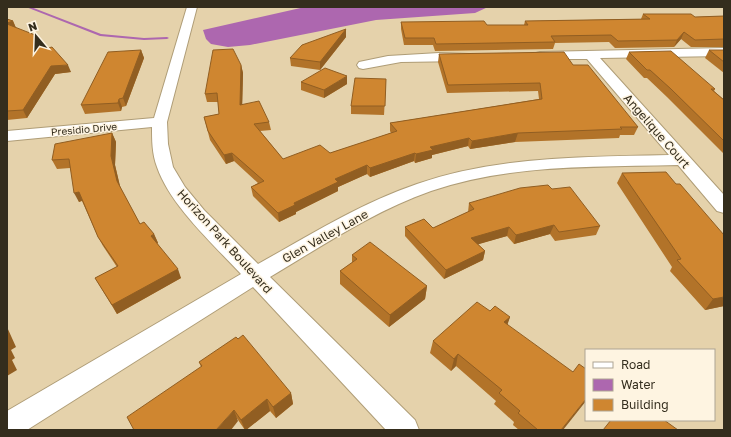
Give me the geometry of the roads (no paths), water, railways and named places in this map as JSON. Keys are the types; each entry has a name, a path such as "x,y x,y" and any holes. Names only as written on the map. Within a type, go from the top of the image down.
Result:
{"street":[{"name":"Horizon Park Boulevard","path":"190,12 160,122 160,144 165,167 177,190 197,215 405,430"},
{"path":"526,56 724,52"},
{"name":"Angelique Court","path":"590,55 724,207"},
{"path":"363,65 381,60 406,58 478,56"},
{"name":"Presidio Drive","path":"7,136 160,122"},
{"name":"Glen Valley Lane","path":"7,427 255,275 374,208 411,191 447,180 487,171 527,165 682,160"}],"water":[{"path":"305,7 488,7 475,13 376,20 250,45 228,47 211,44 206,39 203,30"}],"waterway":[{"path":"28,7 100,35 144,39 167,38"}]}
